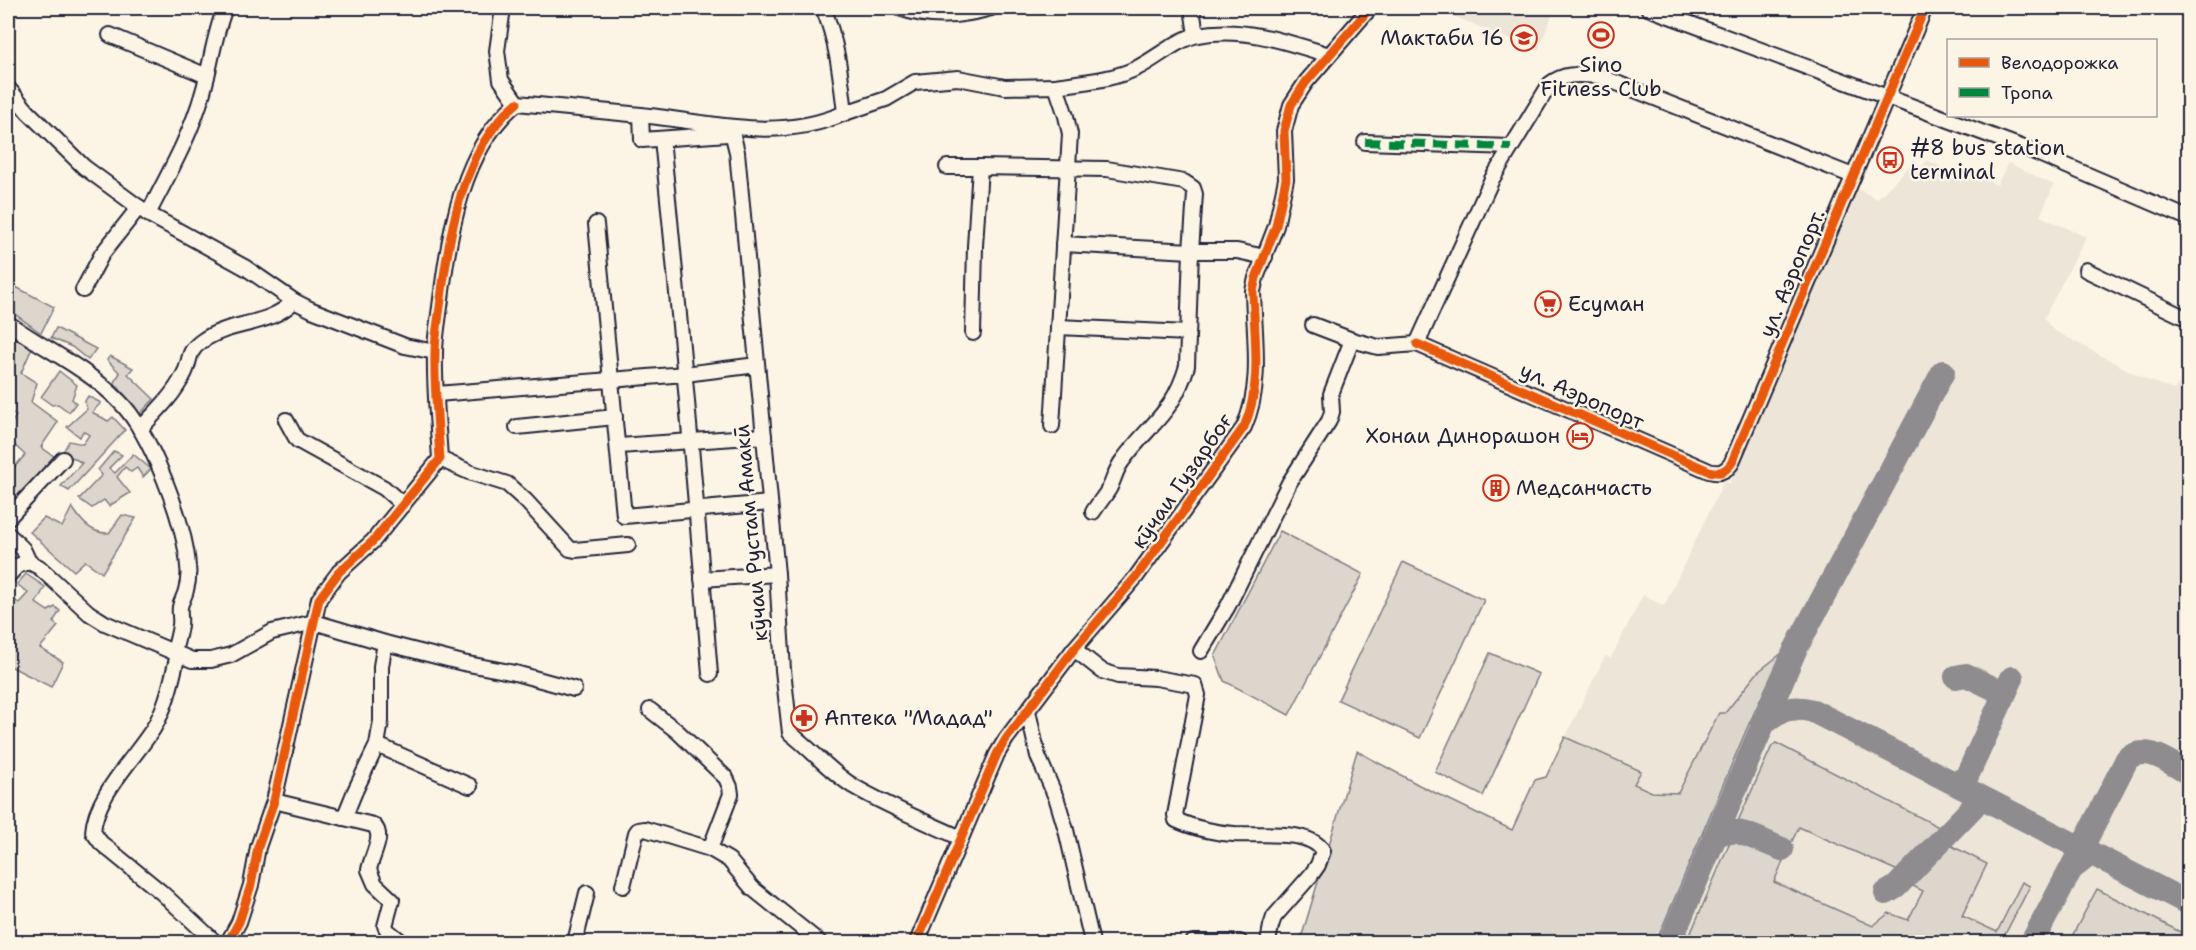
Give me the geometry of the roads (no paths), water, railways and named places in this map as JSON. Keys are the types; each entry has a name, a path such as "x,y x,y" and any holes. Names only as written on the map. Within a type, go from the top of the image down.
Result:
{"street":[{"path":"82,290 102,254 144,211 186,138 203,94 217,29 225,8"},
{"path":"503,8 496,51 501,80 517,103"},
{"path":"823,8 829,21 841,78 845,113"},
{"path":"898,8 923,15 949,16 991,8"},
{"path":"1192,8 1196,35"},
{"name":"кӯчаи Гузарбоғ","path":"917,942 997,754 1074,649 1136,577 1244,427 1254,399 1256,380 1253,291 1276,226 1286,179 1284,130 1287,117 1297,94 1370,8"},
{"path":"1648,8 2032,152 2188,218"},
{"name":"ул. Аэропорт.","path":"1731,464 1925,8"},
{"path":"641,115 642,140 805,126 827,121 886,99 915,82 958,78 1005,87 1056,86 1115,75 1136,69 1162,52 1196,35 1233,33 1275,38 1329,55"},
{"path":"110,35 207,76"},
{"path":"1313,325 1378,347 1406,347 1417,344 1492,179 1550,84 1561,76 1574,74 1599,76 1853,176"},
{"path":"1052,426 1070,134 1056,86"},
{"path":"8,88 28,112 84,167 144,211 246,268 294,301 312,310 405,346 435,352"},
{"path":"228,942 239,922 251,885 258,847 274,801 319,599 328,584 373,541 440,459 435,352 446,259 457,206 482,143 495,123 517,103 641,115 732,131"},
{"name":"кӯчаи Рустам Амакӣ","path":"732,131 764,436 790,733 810,749 827,768 854,786 961,838"},
{"path":"663,139 710,674"},
{"path":"1365,142 1511,147"},
{"path":"947,167 1107,169 1169,179 1190,185 1195,194 1187,366 1182,383 1162,417 1121,461 1109,488 1093,512"},
{"path":"973,333 980,167"},
{"path":"596,224 624,516 770,503"},
{"path":"1064,244 1191,251 1237,251 1265,257"},
{"path":"2086,270 2188,319"},
{"path":"140,429 162,406 183,376 193,348 216,333 255,323 274,315 294,301"},
{"path":"8,323 33,341 64,358 121,402 140,429 171,494 188,569 186,590 180,607 176,653 166,700 154,728 104,799 93,825 93,832 101,843 161,892 215,942"},
{"path":"1058,327 1188,333"},
{"path":"1201,651 1228,606 1289,483 1329,421 1332,412 1331,394 1352,340"},
{"name":"ул. Аэропорт","path":"1417,344 1708,471 1720,472 1731,464"},
{"path":"437,394 757,366"},
{"path":"517,427 615,417"},
{"path":"286,420 297,440 384,488 403,506"},
{"path":"619,447 764,436"},
{"path":"8,518 63,459"},
{"path":"440,459 469,472 507,484 526,501 570,549 628,544"},
{"path":"8,534 23,549 29,562 39,567 89,614 192,660 211,660 231,655 272,632 314,622 385,643 463,663 515,673 574,690"},
{"path":"8,576 17,566 29,562"},
{"path":"702,579 777,574"},
{"path":"344,818 377,745 381,721 381,666 385,643"},
{"path":"1074,649 1102,671 1118,676 1156,678 1195,685 1198,695 1175,815 1176,820 1233,834 1301,837 1320,845 1323,850 1318,865 1274,917 1268,942"},
{"path":"650,710 677,731 726,778 730,787 731,794 710,849"},
{"path":"1028,711 1038,756 1057,800 1066,830 1092,942"},
{"path":"377,745 470,786"},
{"path":"274,801 373,825 378,829 380,835 369,870 375,884 392,900 385,926 402,942"},
{"path":"623,886 638,830 645,829 710,849 729,860 752,888 819,942"},
{"path":"574,942 587,893"},
{"path":"1193,942 1240,942"}],"place":[{"name":"Sino Fitness Club","path":"1601,35"},
{"name":"Мактаби 16","path":"1524,38"},
{"name":"#8 bus station terminal","path":"1890,160"},
{"name":"Есуман","path":"1548,304"},
{"name":"Хонаи Динорашон","path":"1580,436"},
{"name":"Медсанчасть","path":"1496,488"},
{"name":"Аптека \"Мадад\"","path":"804,718"}]}
